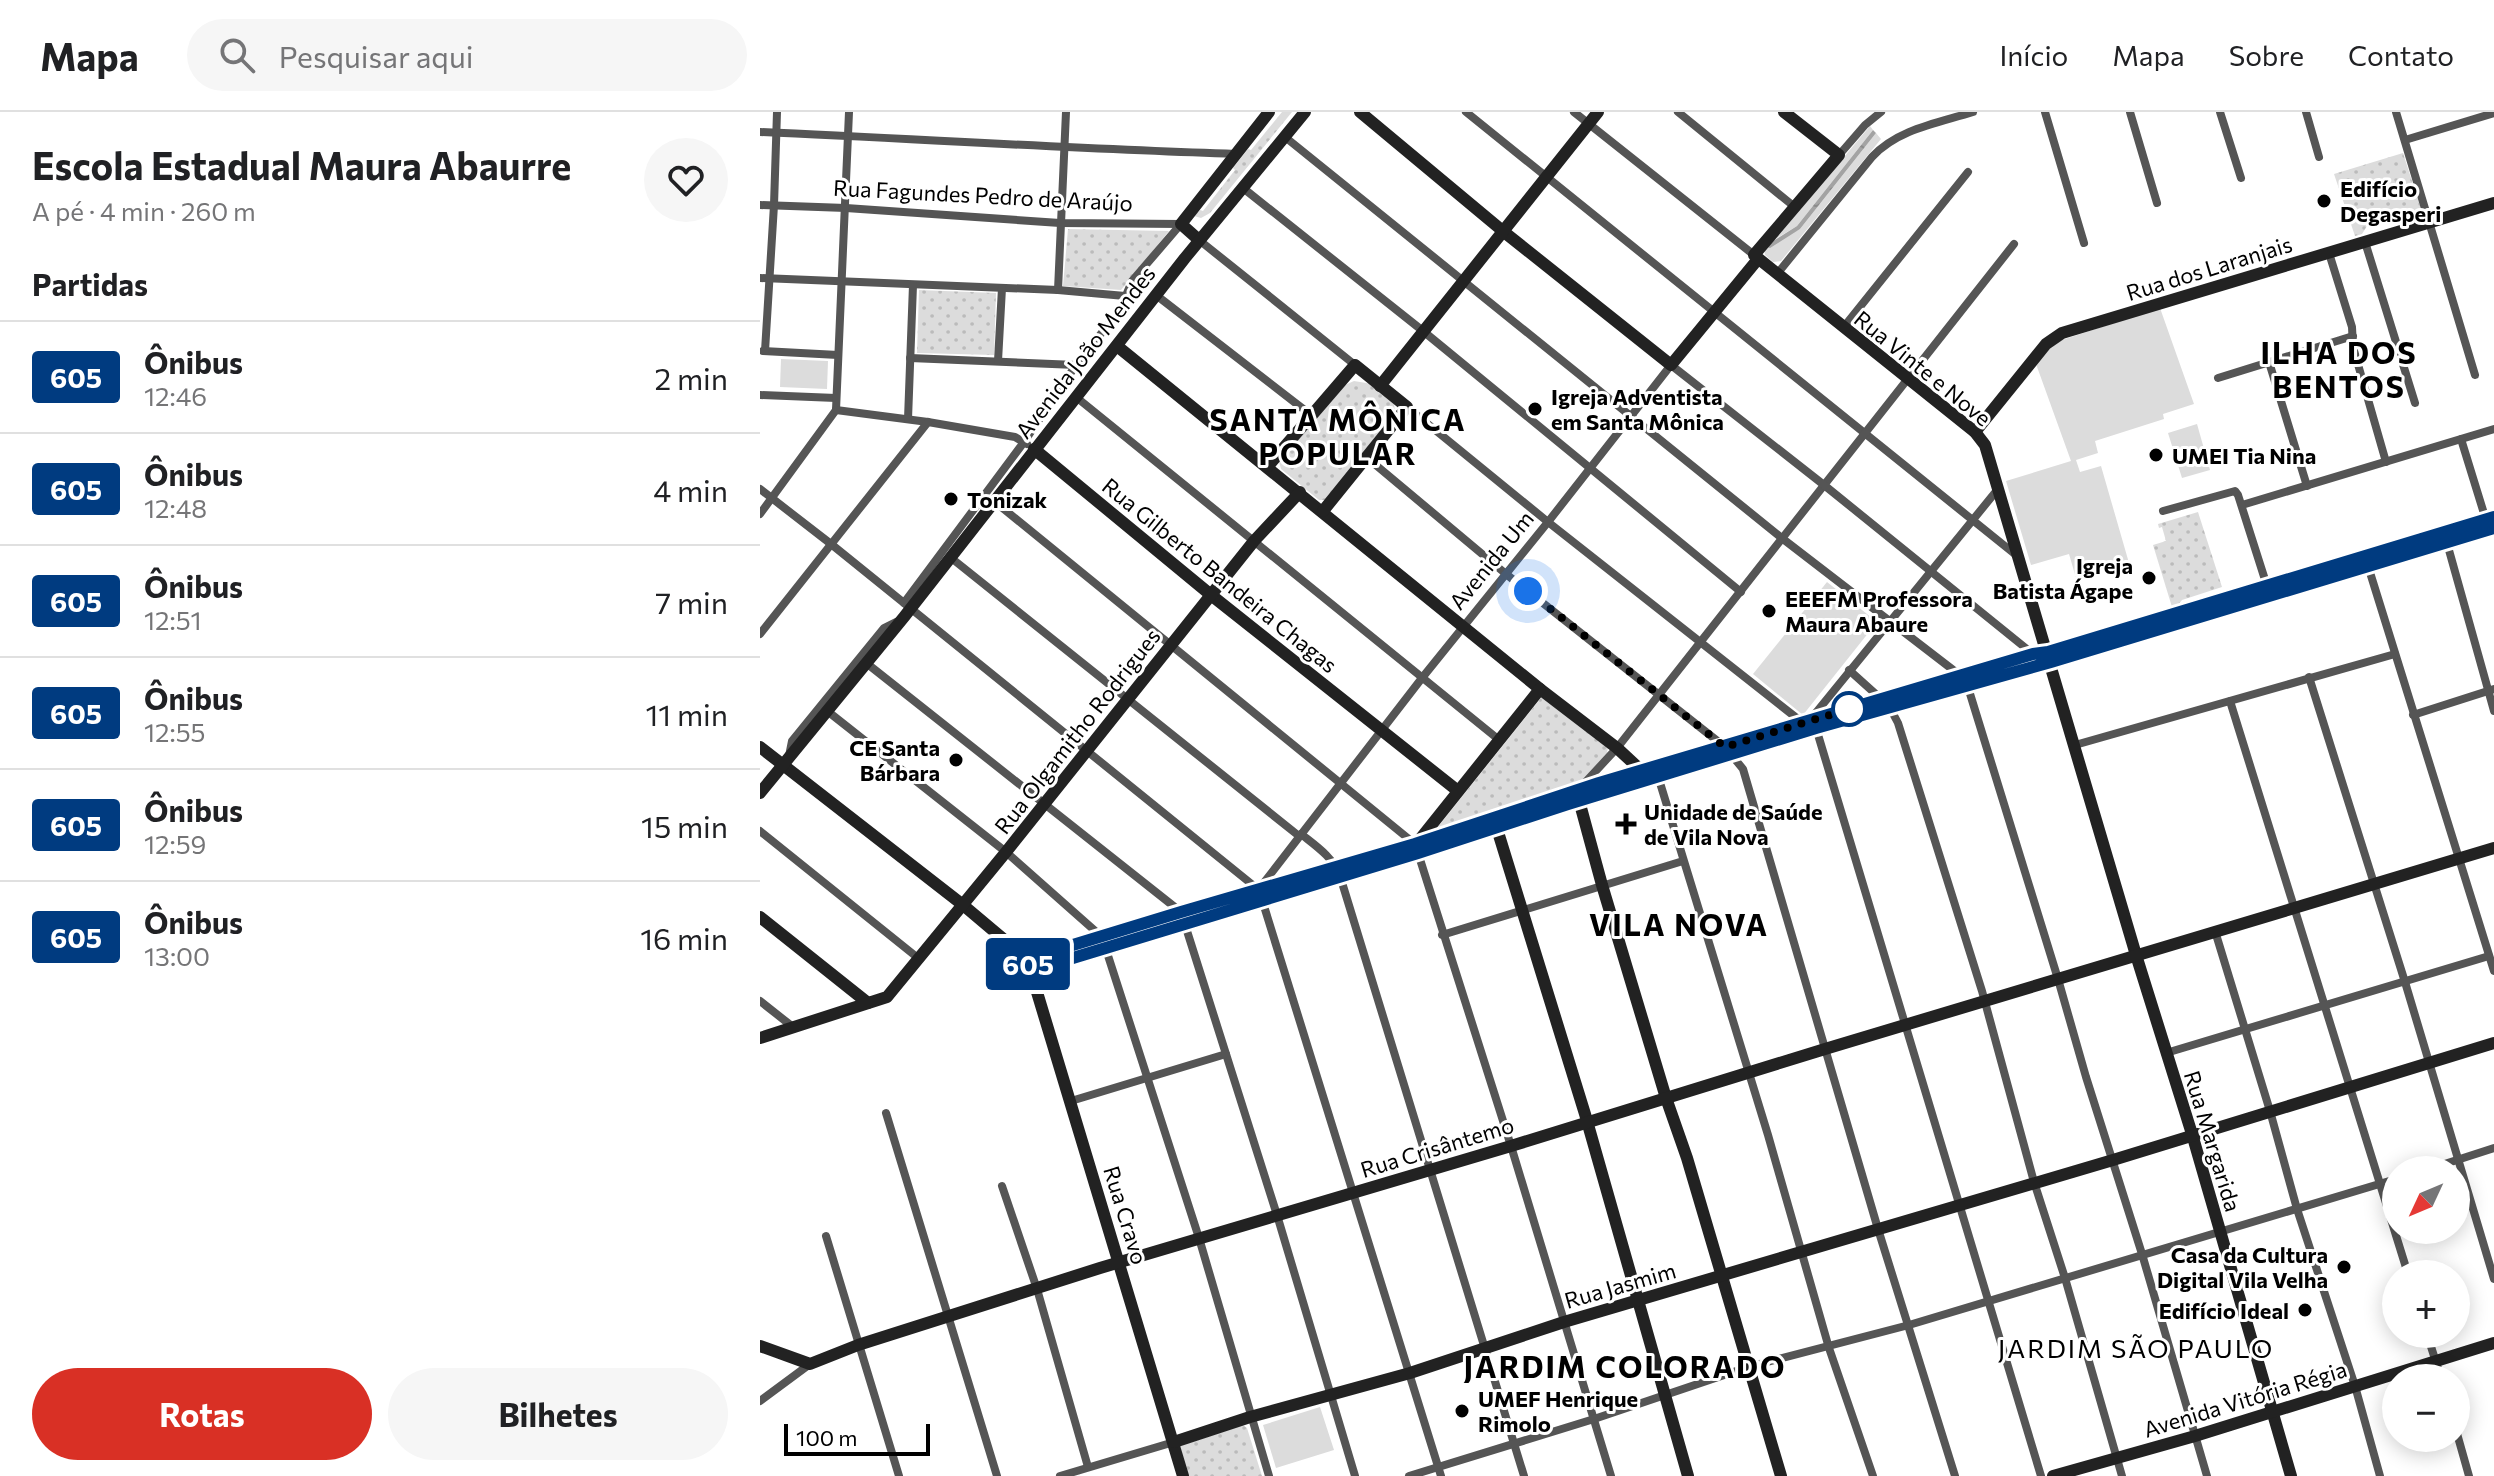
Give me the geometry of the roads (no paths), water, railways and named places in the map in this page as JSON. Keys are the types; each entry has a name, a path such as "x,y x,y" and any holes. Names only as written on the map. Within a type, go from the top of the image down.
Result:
{"street":[{"path":"777,112 774,205 765,278 763,351 838,355"},
{"path":"760,514 836,410 849,112"},
{"path":"1058,290 1066,112"},
{"path":"836,410 1015,437 1029,446 1076,365 1120,310 1132,281 1269,112"},
{"path":"1360,112 1504,232 2033,654 2049,657"},
{"path":"1466,112 2019,558"},
{"path":"1574,112 1756,257"},
{"path":"1380,386 1598,112"},
{"path":"1678,112 1796,208"},
{"path":"1784,112 1839,155 1881,112"},
{"path":"1777,274 1886,144 1908,131 1973,112"},
{"path":"2045,112 2084,243"},
{"path":"2130,112 2157,203"},
{"path":"2220,112 2241,178"},
{"path":"2306,112 2319,157"},
{"path":"2396,112 2475,375"},
{"path":"2405,140 2488,113"},
{"name":"Avenida João Mendes","path":"760,793 901,620 907,605 1029,446 1076,397 1199,240 1303,115"},
{"path":"760,132 1237,154"},
{"path":"1285,137 1630,417 1964,680 2142,1254 2207,1476"},
{"name":"Avenida Um","path":"1261,895 1300,835 1381,730 1839,155"},
{"path":"1843,328 1968,172"},
{"path":"1243,188 1741,592"},
{"name":"Rua dos Laranjais","path":"1975,432 2046,344 2062,333 2494,203"},
{"name":"Rua Fagundes Pedro de Araújo","path":"760,205 1060,223 1181,224"},
{"path":"1181,224 1548,522 1809,724 2041,1476"},
{"path":"2365,242 2415,403"},
{"path":"1577,796 2014,244"},
{"path":"2329,253 2386,462"},
{"name":"Rua Vinte e Nove","path":"1756,257 1975,432 1985,445 2136,955"},
{"path":"765,278 1058,290 1125,296"},
{"path":"908,419 913,285"},
{"path":"998,361 1002,288"},
{"path":"1156,295 1311,415"},
{"path":"2218,378 2353,336"},
{"path":"1117,346 1540,689 1651,773 1683,861 1829,1348 1873,1476"},
{"path":"910,358 1076,365"},
{"path":"2269,362 2307,486"},
{"path":"1268,466 1355,365"},
{"path":"760,395 836,398"},
{"path":"1076,397 1498,739"},
{"path":"1323,511 1407,407"},
{"path":"760,634 928,422"},
{"path":"2242,505 2494,429"},
{"path":"760,747 963,905 1029,965 1417,849 1809,724 2049,657 2491,524 2461,439"},
{"name":"Avenida João Mendes","path":"907,605 994,501 1029,446"},
{"name":"Rua Gilberto Bandeira Chagas","path":"1029,446 1458,791"},
{"path":"1365,456 1506,574 1728,750 1743,769 1878,1229 1955,1476"},
{"path":"1809,724 1849,670 1999,488"},
{"path":"760,489 1086,749 1261,895 1439,1472"},
{"path":"2163,511 2232,491 2237,493 2269,591"},
{"name":"Rua Olgamitho Rodrigues","path":"868,1003 887,997 1254,541 1300,492"},
{"path":"994,501 1417,849 1611,1476"},
{"path":"2445,538 2491,690 2494,711"},
{"path":"950,557 1319,847 1338,871 1524,1476"},
{"path":"2367,561 2494,971"},
{"name":"Avenida João Mendes","path":"760,781 783,765 792,741 884,628 901,620"},
{"path":"1964,680 2033,654"},
{"path":"2075,745 2395,654"},
{"path":"865,662 1044,803 1183,918 1355,1476"},
{"path":"1849,670 1885,703 1898,723 1985,1001 2034,1182 2122,1476"},
{"path":"2309,677 2430,1063 2456,1156"},
{"path":"1417,849 1458,791 1540,689"},
{"path":"2413,715 2491,690"},
{"path":"2230,701 2403,1260"},
{"path":"826,710 1006,852 1104,942 1199,1238 1269,1476"},
{"path":"1577,796 1781,1476"},
{"path":"1495,822 1587,1122 1688,1476"},
{"path":"760,831 918,958"},
{"name":"Rua Crisântemo","path":"760,1401 810,1364 858,1345 1199,1238 2494,848"},
{"path":"1442,935 1683,861"},
{"path":"760,917 868,1003"},
{"path":"2215,931 2380,1476"},
{"name":"Rua Margarida","path":"2136,955 2192,1134 2291,1476"},
{"path":"2166,1053 2489,956"},
{"name":"Rua Cravo","path":"1029,965 1183,1476"},
{"path":"760,1001 793,1027"},
{"path":"760,1038 868,1003"},
{"name":"Rua Jasmim","path":"1060,1476 1250,1417 1410,1373 1564,1322 2113,1160 2494,1043"},
{"path":"1071,1101 1226,1054"},
{"path":"886,1113 997,1476"},
{"path":"2470,1156 2494,1148"},
{"path":"1409,1476 1439,1472 1748,1367 1909,1325 2382,1183"},
{"path":"1002,1186 1037,1289 1088,1467"},
{"path":"2470,1202 2494,1279"},
{"path":"826,1236 899,1476"},
{"name":"Avenida Vitória Régia","path":"2053,1476 2195,1436 2494,1343"},
{"path":"760,1346 810,1364"},
{"path":"2432,1348 2437,1364"},
{"path":"2462,1452 2469,1476"}],"water":[{"path":"1873,130 1876,133 1800,229 1770,248 1765,246 1797,226"}],"place":[{"name":"Edifício Degasperi","path":"2324,201"},
{"name":"Igreja Adventista em Santa Mônica","path":"1535,409"},
{"name":"UMEI Tia Nina","path":"2156,455"},
{"name":"Tonizak","path":"951,499"},
{"name":"Igreja Batista Ágape","path":"2149,578"},
{"name":"EEEFM Professora Maura Abaure","path":"1769,611"},
{"name":"CE Santa Bárbara","path":"956,760"},
{"name":"Unidade de Saúde de Vila Nova","path":"1626,824"},
{"name":"Casa da Cultura Digital Vila Velha","path":"2344,1267"},
{"name":"Edifício Ideal","path":"2305,1310"},
{"name":"UMEF Henrique Rimolo","path":"1462,1411"}],"district":[{"name":"ILHA DOS BENTOS","path":"2339,368"},
{"name":"SANTA MÔNICA POPULAR","path":"1338,435"},
{"name":"VILA NOVA","path":"1679,923"},
{"name":"JARDIM SÃO PAULO","path":"2136,1347"},
{"name":"JARDIM COLORADO","path":"1625,1365"}]}
